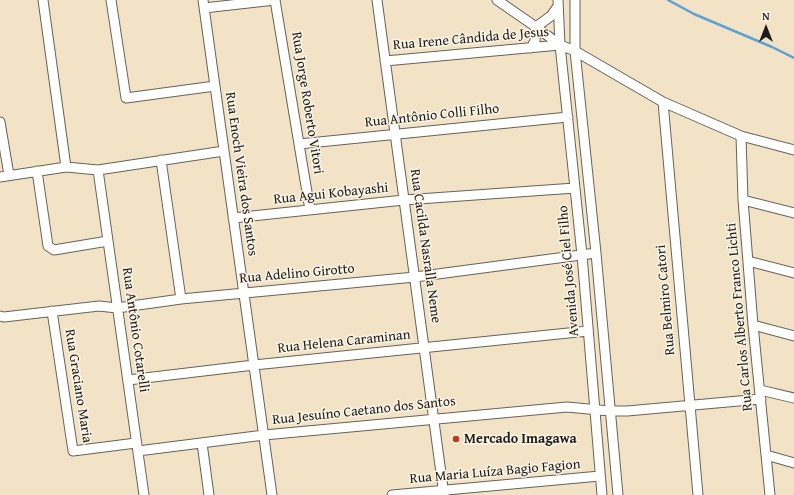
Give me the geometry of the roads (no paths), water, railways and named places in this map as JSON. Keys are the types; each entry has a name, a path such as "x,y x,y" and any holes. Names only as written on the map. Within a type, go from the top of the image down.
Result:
{"street":[{"path":"43,0 66,167"},
{"path":"111,0 126,98 215,86"},
{"path":"204,4 275,0"},
{"name":"Rua Jorge Roberto Vitori","path":"275,0 310,210"},
{"name":"Rua Cacilda Nasralla Neme","path":"377,0 444,492"},
{"path":"497,0 560,46 575,51 663,102 741,136 794,150"},
{"name":"Avenida José Ciel Filho","path":"575,0 575,51 596,253 618,495"},
{"path":"536,27 552,16 558,3"},
{"name":"Avenida José Ciel Filho","path":"558,3 560,46 582,255 602,495"},
{"name":"Rua Enoch Vieira dos Santos","path":"204,4 272,495"},
{"path":"531,48 535,41 536,27"},
{"name":"Rua Irene Cândida de Jesus","path":"385,61 560,46"},
{"name":"Rua Belmiro Catori","path":"663,102 698,495"},
{"name":"Rua Antônio Colli Filho","path":"299,144 395,133 568,117"},
{"path":"0,122 4,176 66,167 98,170 224,151"},
{"name":"Rua Carlos Alberto Franco Lichti","path":"741,136 743,200 753,325 770,495"},
{"path":"161,160 181,299"},
{"name":"Rua Antônio Cotarelli","path":"98,170 144,495"},
{"path":"37,171 48,246 54,250 108,241"},
{"name":"Rua Agui Kobayashi","path":"233,218 404,200 575,188"},
{"path":"743,200 794,213"},
{"name":"Rua Adelino Girotto","path":"0,316 4,317 99,306 117,308 181,299 415,277 596,253"},
{"path":"748,261 794,273"},
{"name":"Rua Graciano Maria","path":"52,311 73,451 137,447"},
{"path":"753,325 794,336"},
{"name":"Rua Helena Caraminan","path":"128,380 254,365 588,330"},
{"path":"760,390 794,398"},
{"name":"Rua Jesuíno Caetano dos Santos","path":"137,447 202,443 264,435 567,406 610,411 627,411 761,399"},
{"path":"202,443 209,495"},
{"path":"766,455 794,462"},
{"name":"Rua Maria Luíza Bagio Fagion","path":"392,495 444,492 600,476"}],"waterway":[{"path":"668,0 694,14 772,47 794,58"}],"place":[{"name":"Mercado Imagawa","path":"456,439"}]}
